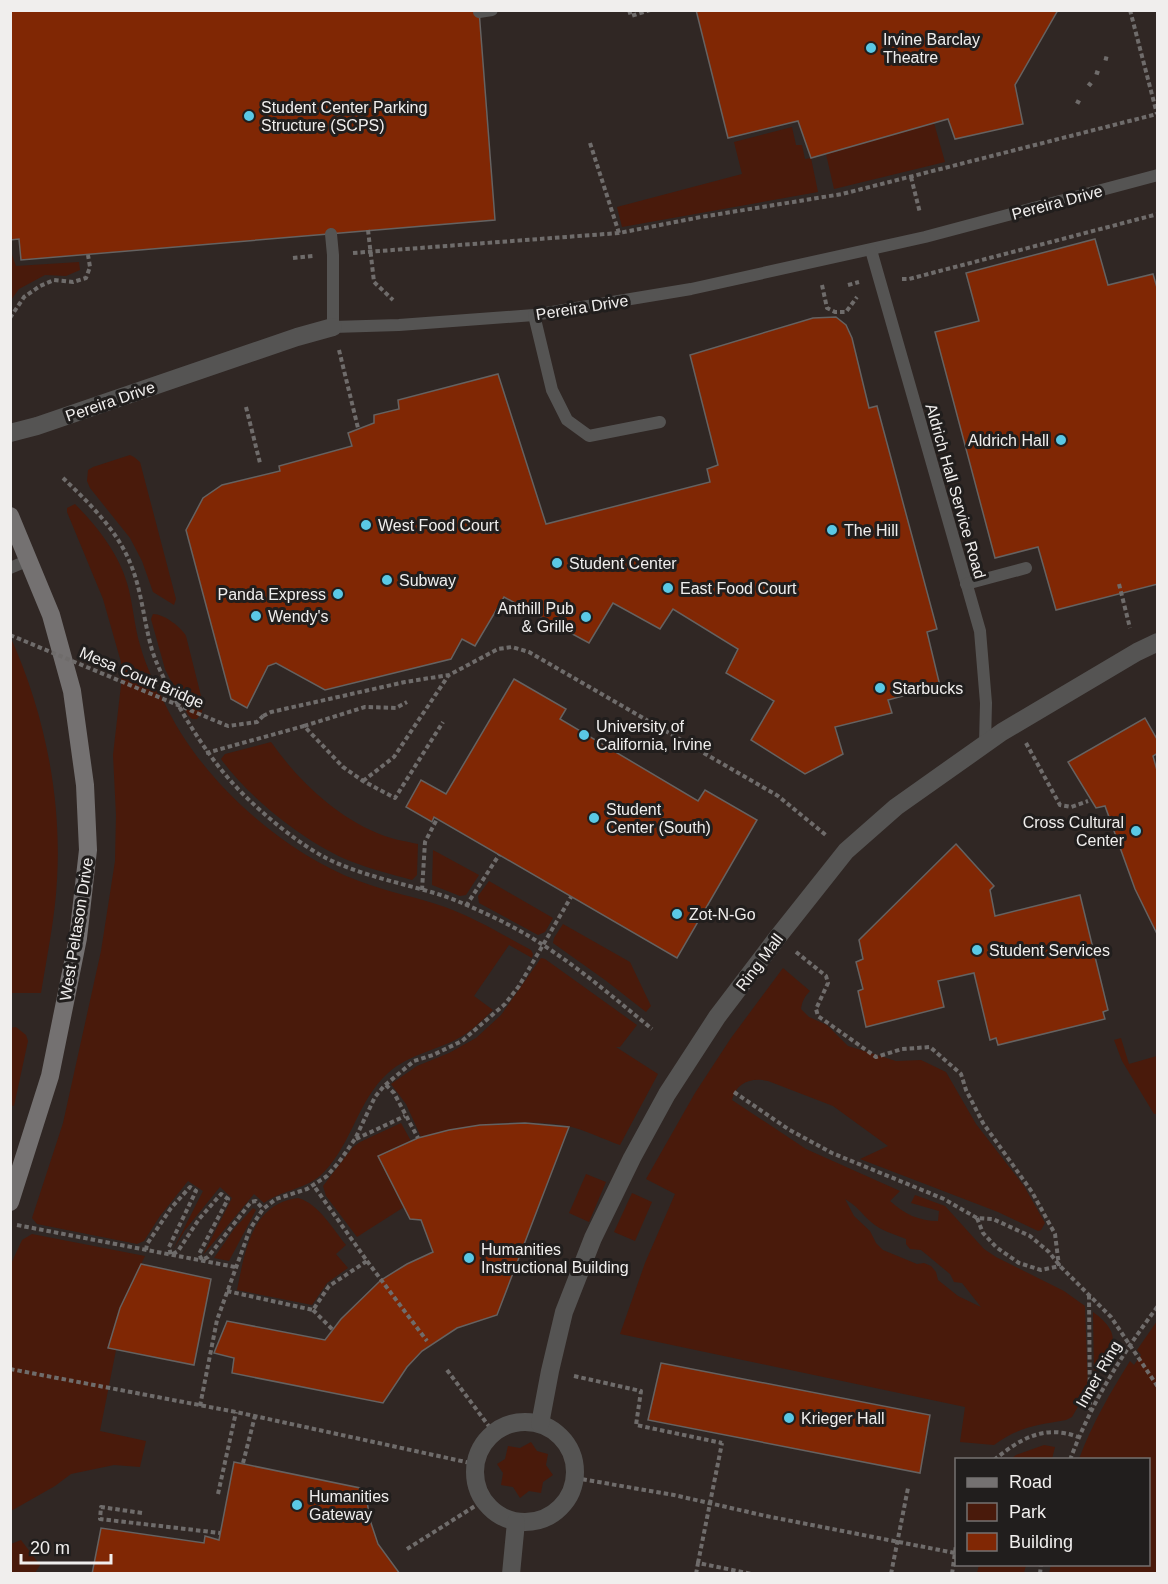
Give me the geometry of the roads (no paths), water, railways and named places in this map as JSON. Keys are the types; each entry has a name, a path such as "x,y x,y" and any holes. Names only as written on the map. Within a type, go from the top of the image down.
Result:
{"street":[{"name":"Pereira Drive","path":"10,433 333,327"},
{"name":"West Peltason Drive","path":"10,516 51,615 72,691 85,785 88,850 78,938 50,1076 10,1202"},
{"name":"Ring Mall","path":"540,1424 564,1312 585,1259 632,1158 667,1094 717,1017 777,938 846,851 896,807 1016,724 1137,652 1158,642"},
{"path":"516,1423 540,1424 553,1430 571,1451 575,1464 575,1478 571,1494 562,1508 548,1517 533,1522 516,1522 492,1511 483,1501 478,1490 475,1464 485,1442 494,1433 516,1423"},
{"path":"511,1574 516,1522"}],"lane":[{"name":"Pereira Drive","path":"333,327 399,325 534,315 690,290 871,250 1158,175"},
{"path":"331,234 333,327"},
{"name":"Aldrich Hall Service Road","path":"871,250 980,632 986,703 985,744"},
{"path":"534,315 552,390 567,420 589,436 660,422"},
{"path":"10,568 29,560"},
{"path":"966,584 1026,568"}],"place":[{"name":"Irvine Barclay Theatre","path":"871,48"},
{"name":"Student Center Parking Structure (SCPS)","path":"249,116"},
{"name":"Aldrich Hall","path":"1061,440"},
{"name":"West Food Court","path":"366,525"},
{"name":"The Hill","path":"832,530"},
{"name":"Student Center","path":"557,563"},
{"name":"Subway","path":"387,580"},
{"name":"East Food Court","path":"668,588"},
{"name":"Panda Express","path":"338,594"},
{"name":"Wendy's","path":"256,616"},
{"name":"Anthill Pub & Grille","path":"586,617"},
{"name":"Starbucks","path":"880,688"},
{"name":"University of California, Irvine","path":"584,735"},
{"name":"Student Center (South)","path":"594,818"},
{"name":"Cross Cultural Center","path":"1136,831"},
{"name":"Zot-N-Go","path":"677,914"},
{"name":"Student Services","path":"977,950"},
{"name":"Humanities Instructional Building","path":"469,1258"},
{"name":"Krieger Hall","path":"789,1418"},
{"name":"Humanities Gateway","path":"297,1505"}]}
